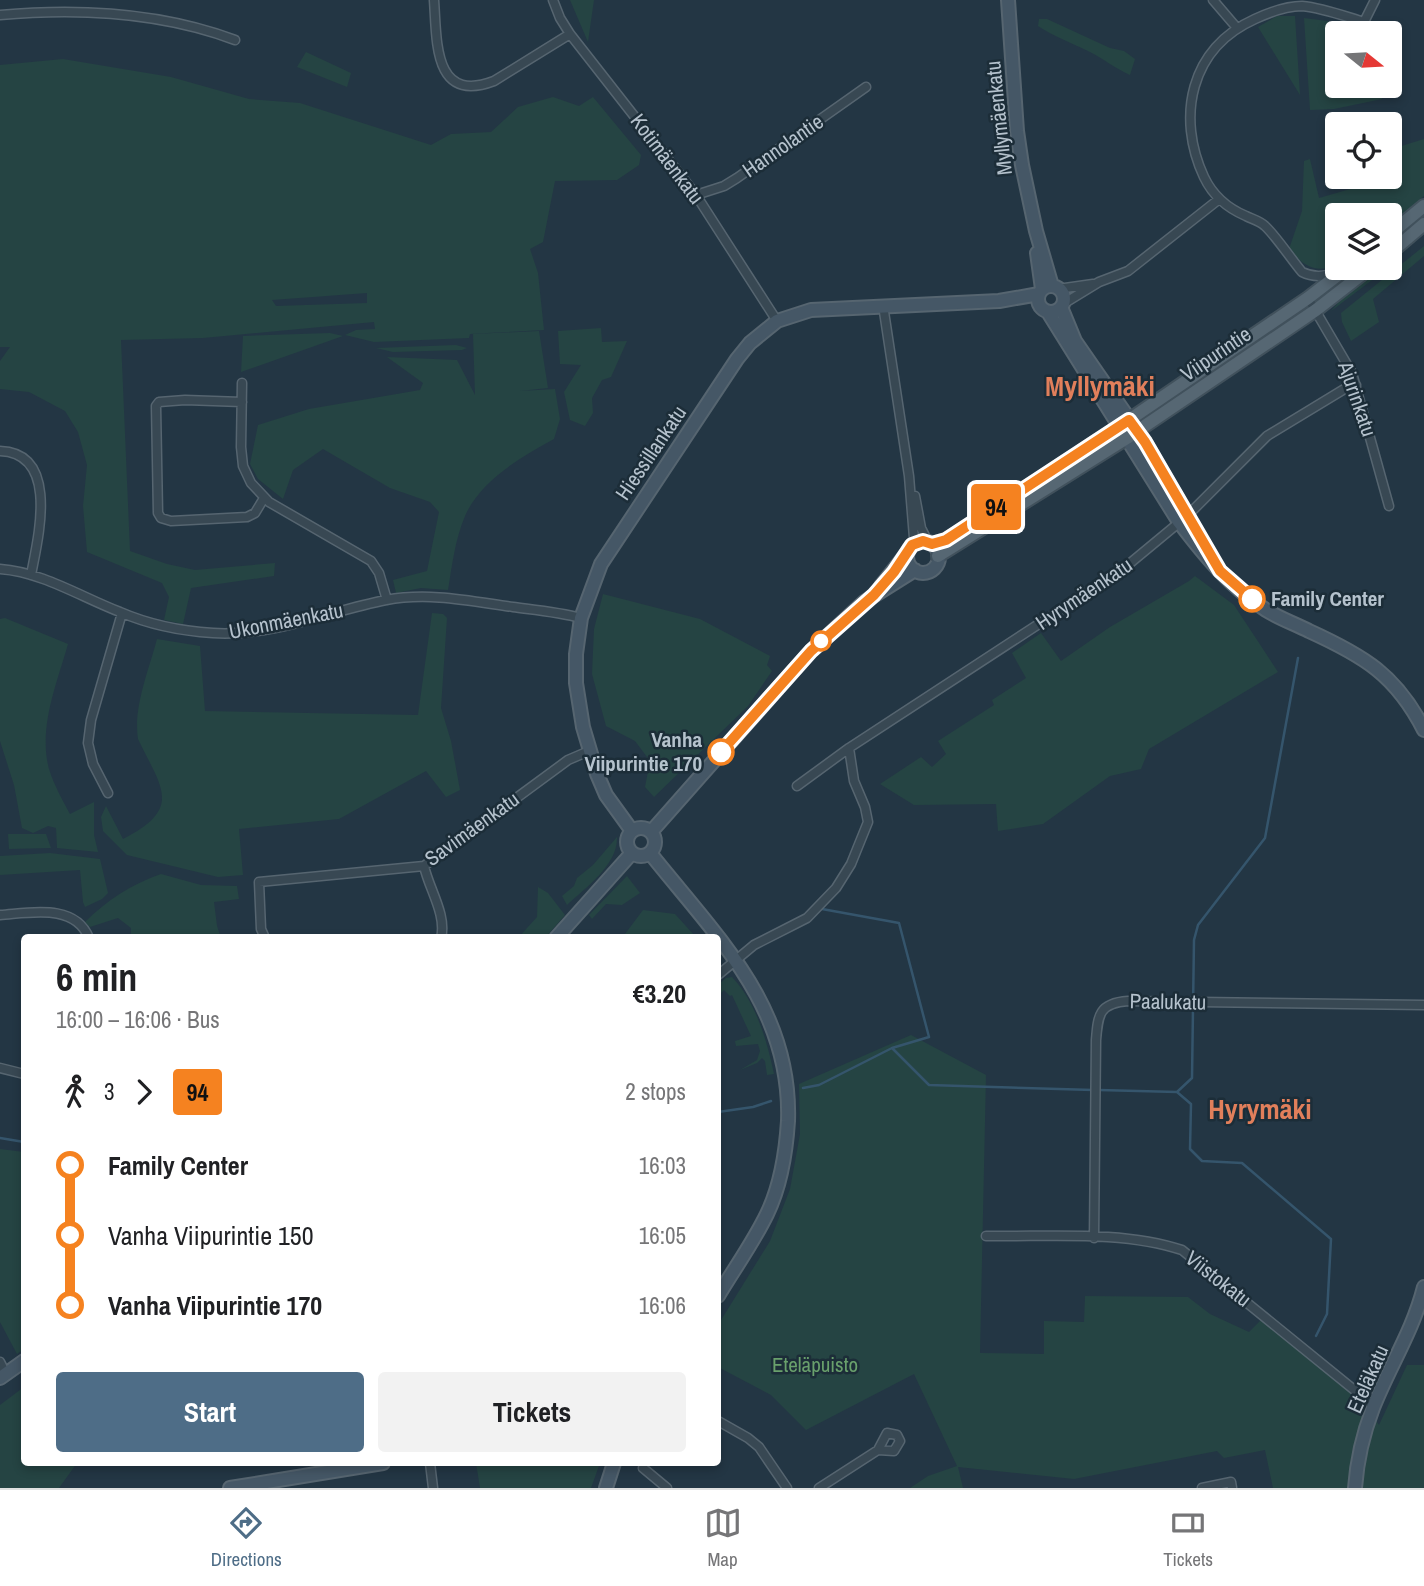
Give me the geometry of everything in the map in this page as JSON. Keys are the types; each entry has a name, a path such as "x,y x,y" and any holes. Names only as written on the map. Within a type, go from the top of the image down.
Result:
{"main road":[{"name":"Myllymäenkatu","path":"1008,0 1017,131 1048,290"},
{"path":"1402,224 1424,206"},
{"path":"1402,243 1424,224"},
{"name":"Viipurintie","path":"1128,429 1331,280"},
{"name":"Viipurintie","path":"933,547 1128,429 1316,310 1355,280"},
{"name":"Hiessillankatu","path":"632,831 606,795 589,751 576,683 576,654 581,618 601,564 737,359 750,343 777,321 811,310 999,301 1048,290"},
{"path":"1128,429 1038,302 1048,290 1062,293 1062,305 1075,341 1183,519 1220,571 1267,611 1349,650 1382,673 1399,690 1424,730"},
{"name":"Hiessillankatu","path":"999,301 1045,310"},
{"path":"1045,310 1057,310 1062,305"},
{"path":"874,595 910,549 923,541 933,547 932,569 924,572 915,570 907,560 910,549"},
{"path":"651,832 811,651 874,595 915,570"},
{"path":"642,828 651,832 655,845 650,853 641,857 631,853 627,840 632,831 642,828"},
{"path":"560,934 631,853"},
{"path":"650,853 715,934"},
{"path":"721,942 760,999 779,1046 788,1094 787,1133 781,1174 767,1213 721,1291"},
{"name":"Eteläkatu","path":"1355,1488 1361,1445 1374,1406 1412,1325 1424,1287"},
{"path":"2,1371 21,1362"},
{"path":"230,1488 288,1483 341,1466"},
{"path":"606,1488 613,1466"}],"street":[{"path":"434,0 438,54 443,70 457,84 480,86 494,81 570,34"},
{"name":"Kotimäenkatu","path":"553,0 570,34 696,195 777,321"},
{"path":"1213,0 1237,28"},
{"path":"1325,276 1310,276 1301,272 1266,226 1218,200 1205,180 1193,151 1189,130 1190,101 1200,72 1210,55 1237,28 1266,14 1300,6 1364,22 1375,0"},
{"path":"0,15 40,12 109,13 179,23 235,40"},
{"name":"Hannolantie","path":"696,195 724,186 737,178 866,87"},
{"name":"Hiessillankatu","path":"1062,305 1100,282 1128,271 1218,200"},
{"name":"Hiessillankatu","path":"1048,290 1100,282"},
{"name":"Ajurinkatu","path":"1308,298 1352,373 1389,506"},
{"path":"883,305 909,476 920,528 933,547"},
{"path":"242,383 243,466 251,483 264,498 371,561 379,573 387,600"},
{"name":"Hyrymäenkatu","path":"797,786 849,748 1123,569 1183,519 1268,436 1346,388 1356,385"},
{"path":"242,402 159,402 156,406 158,513 161,518 171,521 247,517 259,508 264,498"},
{"path":"0,451 9,451 23,458 38,479 41,495 40,516 31,575"},
{"path":"909,476 914,538 910,549"},
{"name":"Ukonmäenkatu","path":"0,569 31,575 157,625 188,631 218,633 268,628 387,600 418,596 444,597 581,618"},
{"path":"108,793 93,764 88,743 91,720 122,613"},
{"path":"721,972 754,945 807,918 836,888 851,864 868,822 854,781 849,748"},
{"name":"Savimäenkatu","path":"263,934 259,883 424,866 559,766 589,751"},
{"path":"424,866 441,916 442,934"},
{"path":"0,915 54,912 80,924 86,934"},
{"name":"Paalukatu","path":"1094,1238 1096,1040 1101,1012 1109,1004 1128,1001 1424,1005"},
{"path":"0,1068 21,1073"},
{"name":"Viistokatu","path":"986,1236 1158,1242 1182,1250 1374,1406"},
{"path":"721,1423 758,1447 786,1488"},
{"path":"819,1488 878,1450"},
{"path":"430,1466 433,1488"},
{"path":"643,1468 667,1488"},
{"path":"1202,1488 1231,1482 1232,1488"}],"green space":[{"path":"570,0 594,0 588,42"},
{"path":"1277,16 1295,16 1300,95 1258,27"},
{"path":"1304,18 1327,21 1325,98 1382,99 1334,109 1310,110"},
{"path":"1039,19 1047,19 1110,48 1124,51 1135,59 1130,75 1038,26"},
{"path":"306,52 351,73 347,87 297,67"},
{"path":"63,59 171,77 249,99 300,103 431,145 451,134 491,132 518,107 553,97 579,106 593,97 641,155 639,165 617,180 555,181 543,242 530,249 538,273 544,330 470,334 469,338 374,342 345,335 356,330 375,329 374,322 203,338 121,340 130,551 195,570 275,563 274,576 191,588 183,624 164,620 169,597 162,583 87,552 83,506 87,465 78,432 65,411 29,392 0,389 0,361 10,347 0,347 0,65","holes":["367,293 367,303 276,306 272,300"]},
{"path":"1424,139 1424,196 1402,215 1402,203 1325,203 1325,269 1310,267 1299,260 1289,249 1302,211 1304,161 1310,159 1319,198 1350,189 1402,189 1402,146"},
{"path":"1424,246 1424,256 1402,275 1402,264"},
{"path":"1364,280 1372,280 1331,311"},
{"path":"1382,280 1396,280 1373,299 1379,322 1351,341 1341,313"},
{"path":"601,328 602,342 627,341 611,377 602,380 592,398 593,413 585,426 570,420 564,392 581,365 560,364 558,331"},
{"path":"539,331 548,388 520,391 555,389 560,419 554,439 503,471 472,503 459,534 448,590 421,588 396,593 393,580 427,571 439,512 430,502 390,488 323,449 293,470 283,499 258,479 250,464 258,425 309,409 420,390 423,383 387,357 457,360 475,395 473,334"},
{"path":"330,333 343,336 241,372 243,336"},
{"path":"456,345 467,348 393,352 376,348"},
{"path":"1195,576 1234,605 1278,672 1149,749 1141,769 1110,776 1043,824 998,831 996,804 914,805 880,784 921,757 932,767 946,754 938,741 994,705 992,700 1026,678 1012,653 1041,633 1061,661 1110,627"},
{"path":"603,594 700,619 770,656 767,665 772,671 748,706 654,797 645,787 650,761 635,741 606,726 592,674 594,629"},
{"path":"432,613 443,614 447,618 441,708 451,741 460,790 446,797 426,771 339,819 239,829 243,875 218,877 127,855 103,831 101,817 106,806 123,839 142,828 160,807 160,784 138,739 137,727 140,701 157,639 200,646 205,711 418,715"},
{"path":"5,618 68,644 50,706 46,753 53,781 70,814 94,802 94,835 98,852 57,848 56,828 48,826 33,833 22,828 14,785 0,741 0,619"},
{"path":"8,834 46,834 51,848 9,849"},
{"path":"617,837 616,847 606,866 567,905 562,896"},
{"path":"50,853 100,859 108,893 85,907 80,870 0,875 0,856"},
{"path":"161,874 201,885 237,886 239,899 214,902 220,934 131,934 131,928 118,918 90,927 85,922 120,894"},
{"path":"627,876 640,893 622,905 606,904 592,919 589,915"},
{"path":"538,887 548,893 565,915 548,934 522,934 537,917"},
{"path":"643,910 675,914 693,934 625,934"},
{"path":"732,977 754,1010 774,1074 767,1075 762,1058 740,1070 757,1060 760,1051 758,1044 736,1046 735,1041 751,1036 732,995 724,990 721,993 721,982"},
{"name":"Eteläpuisto","path":"911,1035 986,1075 980,1353 1044,1354 1044,1321 1084,1322 1085,1296 1188,1297 1210,1314 1249,1332 1262,1319 1360,1399 1379,1425 1407,1365 1424,1365 1424,1488 1273,1488 1265,1450 1224,1458 1217,1451 1074,1479 958,1467 963,1488 910,1488 928,1476 957,1466 914,1374 806,1430 771,1395 721,1369 721,1320 770,1241 790,1189 800,1134 799,1084"},
{"path":"0,1149 21,1152 21,1351 17,1354 0,1322"},
{"path":"21,1389 21,1466 75,1466 59,1488 0,1488 0,1405"},
{"path":"476,1466 599,1466 591,1488 480,1488"}],"waterway":[{"path":"1177,1092 1192,1078 1194,940 1198,925 1265,838 1298,658"},
{"path":"822,909 899,923 929,1037 892,1048"},
{"path":"803,1088 819,1085 892,1048 929,1085 1093,1090"},
{"path":"1099,1090 1177,1092 1191,1104 1190,1149 1202,1161 1242,1163 1331,1239 1327,1314 1316,1336"},
{"path":"721,1112 753,1107 771,1101"},
{"path":"0,1138 21,1142"}],"bus line":[{"name":"94","path":"721,752 811,651 874,595 912,545 923,541 932,544 946,540 1129,420 1145,442 1220,571 1252,599"}],"place":[{"name":"Family Center","path":"1252,599"},
{"name":"Vanha Viipurintie 170","path":"721,752"}],"district":[{"name":"Myllymäki","path":"1100,386"},
{"name":"Hyrymäki","path":"1260,1109"}]}
